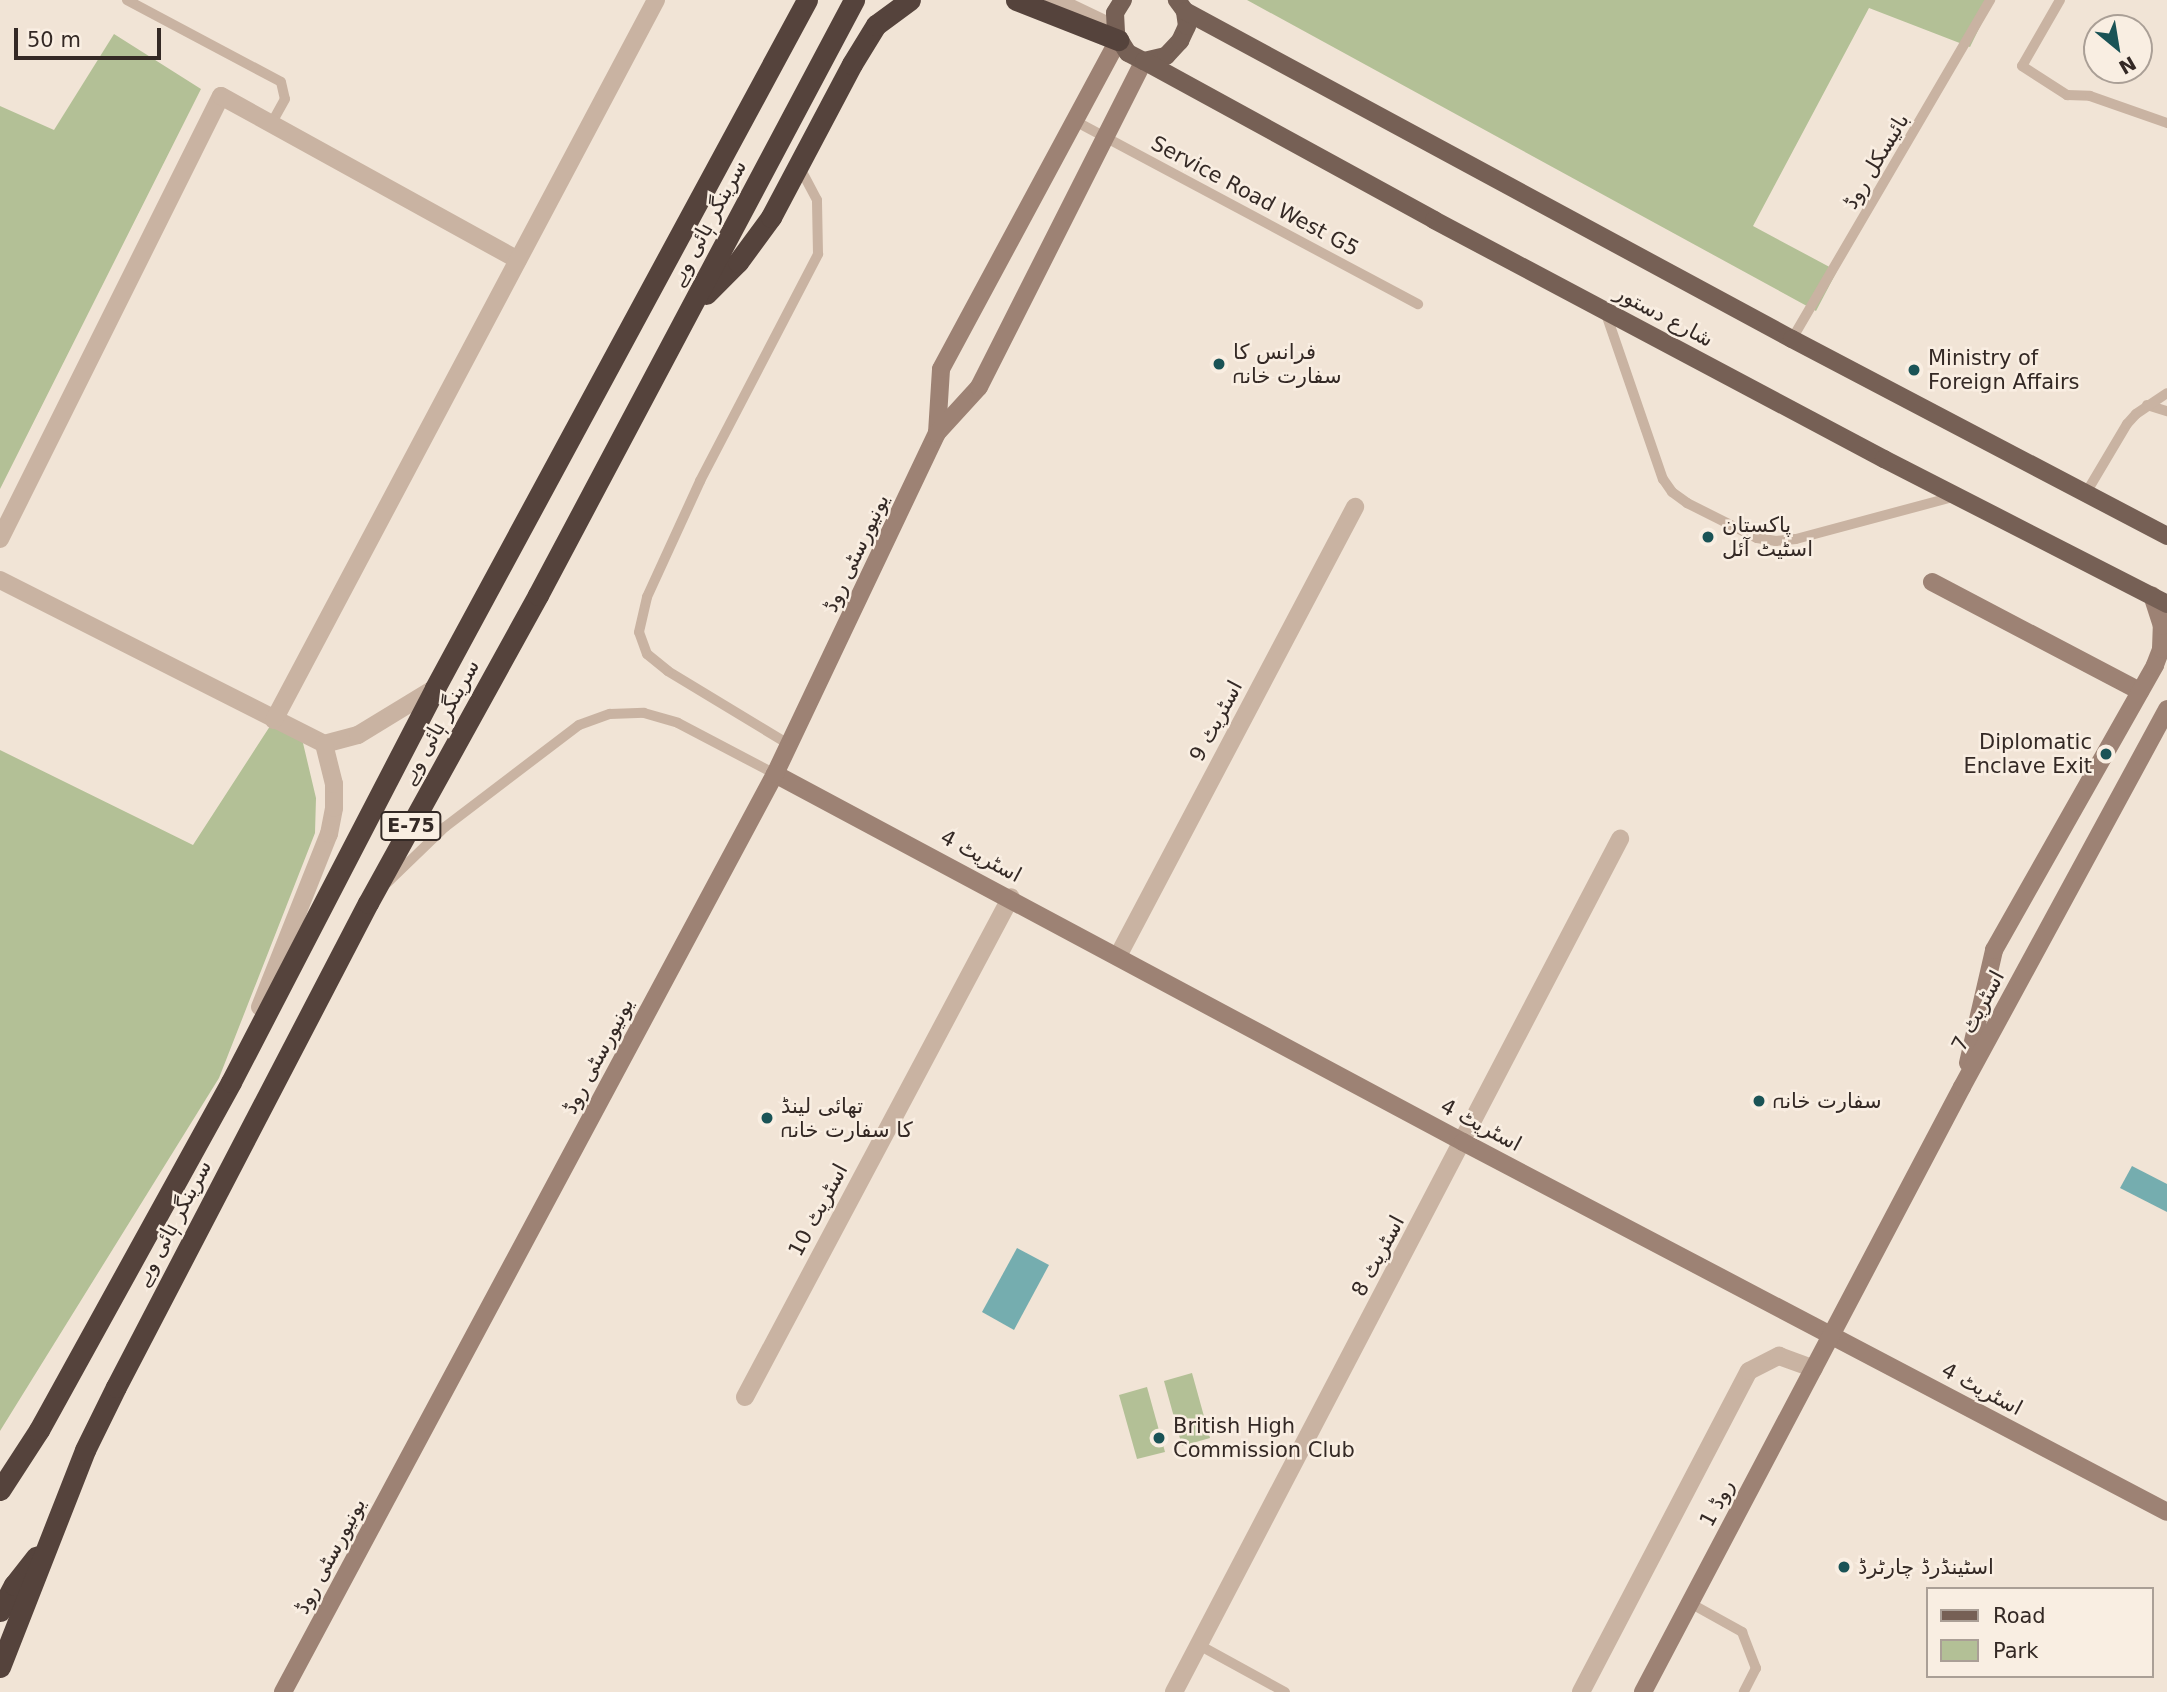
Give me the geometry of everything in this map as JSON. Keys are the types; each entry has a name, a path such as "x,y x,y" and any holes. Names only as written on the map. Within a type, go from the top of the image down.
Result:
{"highway":[{"name":"سرینگر ہائی وے","path":"0,1490 46,1418 231,1082 435,688 807,0"},
{"name":"سرینگر ہائی وے","path":"0,1667 47,1545 116,1387 368,903 538,595 855,0"},
{"path":"688,313 738,262 771,217 876,25 909,0"},
{"path":"1016,0 1117,34"},
{"path":"0,1611 14,1585 47,1545"}],"main road":[{"path":"1117,34 1115,13 1123,0"},
{"path":"1144,61 1157,60 1173,51 1187,26 1184,4"},
{"name":"شارع دستور","path":"1184,4 1792,339 2167,536"},
{"name":"شارع دستور","path":"1117,34 1128,53 1604,309 2159,600"}],"street":[{"path":"274,720 656,0"},
{"path":"1054,0 1117,34"},
{"name":"یونیورسٹی روڈ","path":"937,433 941,369 1074,121 1117,34"},
{"name":"یونیورسٹی روڈ","path":"283,1692 775,774 937,433 979,387 1144,61"},
{"path":"0,538 221,96 518,260"},
{"name":"اسٹریٹ 9","path":"1118,956 1355,507"},
{"path":"0,580 324,744 358,735 435,688"},
{"path":"1932,582 2140,691"},
{"path":"1962,1087 1994,950 2161,649 2159,600"},
{"name":"اسٹریٹ 7","path":"1832,1336 1962,1087 2167,709"},
{"path":"231,1082 329,834 334,808 334,784 324,744"},
{"name":"اسٹریٹ 4","path":"775,774 1011,897 1463,1142 2167,1512"},
{"name":"اسٹریٹ 8","path":"1174,1692 1620,839"},
{"name":"اسٹریٹ 10","path":"745,1396 1011,897"},
{"name":"روڈ 1","path":"1643,1692 1832,1336"},
{"path":"1581,1692 1749,1371 1779,1356 1814,1369"}],"lane":[{"path":"127,0 281,82 285,99 271,124"},
{"name":"بائیسکل روڈ","path":"1792,339 1990,0"},
{"path":"2060,0 2022,66 2067,95 2090,96 2167,122"},
{"name":"Service Road West G5","path":"1074,121 1418,304"},
{"path":"790,745 668,671 647,654 639,632 647,597 700,481 818,254 817,200 798,165"},
{"path":"1604,309 1663,479 1672,492 1687,503 1757,538 1776,541 1796,539 1957,496"},
{"path":"2085,493 2127,424 2147,405 2167,393"},
{"path":"2147,405 2167,411"},
{"path":"368,903 428,840 579,725 610,714 644,713 678,723 775,774"},
{"path":"1690,1603 1742,1632 1756,1668 1744,1692"},
{"path":"1199,1645 1285,1692"}],"green space":[{"path":"1247,0 1993,0 1970,47 1869,8 1753,226 1837,271 1816,311"},
{"path":"114,34 201,89 0,489 0,106 54,130"},
{"path":"274,720 303,743 316,798 315,833 219,1078 0,1431 0,750 193,845"},
{"path":"1192,1373 1210,1438 1182,1446 1164,1381"},
{"path":"1147,1387 1165,1452 1137,1459 1119,1395"}],"water":[{"path":"2132,1166 2167,1184 2167,1212 2120,1188"},
{"path":"1017,1248 1049,1265 1014,1330 982,1312"}],"place":[{"name":"فرانس کا سفارت خانہ","path":"1219,364"},
{"name":"Ministry of Foreign Affairs","path":"1914,370"},
{"name":"پاکستان اسٹیٹ آئل","path":"1708,537"},
{"name":"Diplomatic Enclave Exit","path":"2106,754"},
{"name":"سفارت خانہ","path":"1759,1101"},
{"name":"تھائی لینڈ کا سفارت خانہ","path":"767,1118"},
{"name":"British High Commission Club","path":"1159,1438"},
{"name":"اسٹینڈرڈ چارٹرڈ","path":"1844,1567"}]}
